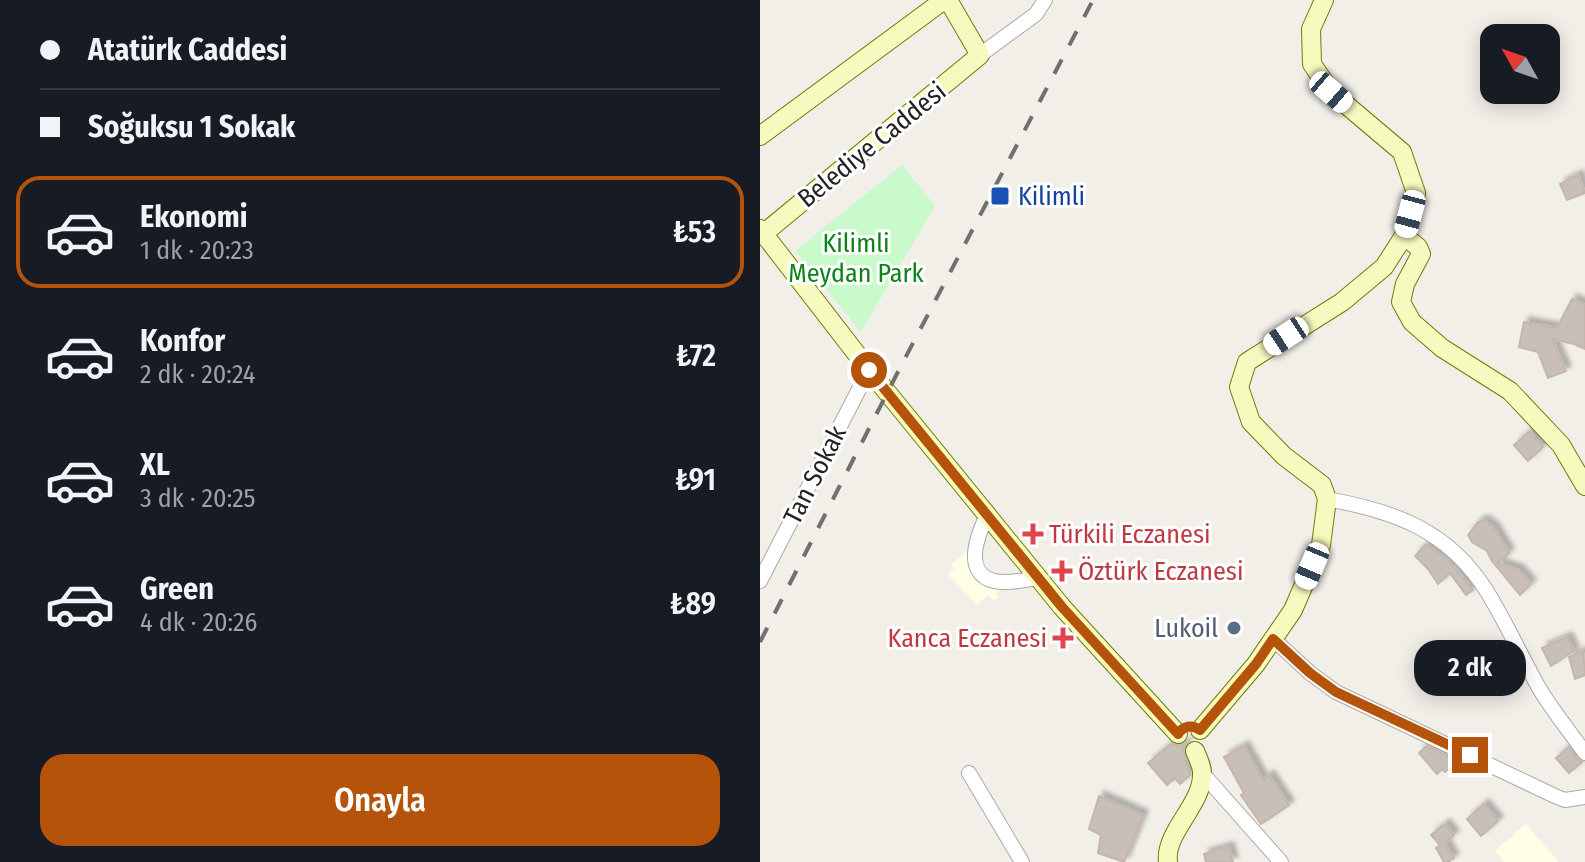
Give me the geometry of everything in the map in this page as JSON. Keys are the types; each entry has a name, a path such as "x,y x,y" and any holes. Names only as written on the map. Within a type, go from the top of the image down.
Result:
{"main road":[{"path":"760,136 946,0 980,55"},
{"path":"1200,730 1256,664 1293,610 1321,545 1327,499 1322,485 1284,456 1251,422 1239,387 1247,362 1342,302 1384,267 1404,236 1416,193 1402,152 1331,92 1312,64 1311,29 1324,0"},
{"name":"Belediye Caddesi","path":"762,232 980,55"},
{"path":"762,232 869,370 1062,607 1178,734 1178,743 1183,750 1195,751"},
{"path":"1404,236 1418,247 1421,254 1405,284 1401,302 1412,322 1442,348 1510,391 1561,445 1585,486"},
{"path":"1575,469 1585,452"},
{"path":"1178,734 1188,726 1200,730"},
{"path":"1195,751 1203,742 1200,730"},
{"path":"1168,862 1169,846 1197,794 1203,774 1195,751"}],"street":[{"path":"980,55 1036,14 1045,0"},
{"name":"Tan Sokak","path":"761,576 869,370"},
{"path":"1327,499 1377,509 1405,520 1433,535 1457,554 1487,591 1540,689 1585,753"},
{"path":"987,515 974,552 983,575 995,581 1038,578"},
{"path":"1273,639 1336,692 1557,797 1565,800 1585,797"},
{"path":"969,773 1022,862"},
{"path":"1203,774 1281,862"}],"shaded area":[{"path":"965,552 1002,587 994,601 988,595 977,605 948,575 954,569 951,565"},
{"path":"1526,824 1559,862 1504,862 1495,851"}],"green space":[{"name":"Kilimli Meydan Park","path":"902,165 935,206 861,332 795,251"}],"building":[{"path":"1578,175 1585,193 1567,200 1560,184"},
{"path":"1572,299 1585,305 1585,349 1552,339 1566,371 1548,378 1538,352 1519,347 1524,322 1557,328"},
{"path":"1529,432 1543,447 1528,461 1514,445"},
{"path":"1484,520 1494,528 1509,553 1498,563 1519,570 1531,584 1520,595 1487,551 1472,542 1468,535 1478,522"},
{"path":"1426,544 1448,560 1473,590 1466,595 1450,573 1438,584 1415,556"},
{"path":"1567,637 1574,651 1551,666 1542,648"},
{"path":"1583,652 1585,675 1575,679 1569,657"},
{"path":"1186,743 1183,750 1190,775 1180,784 1175,778 1167,785 1148,763 1171,744 1180,746"},
{"path":"1244,746 1263,780 1269,775 1289,805 1261,824 1241,795 1244,793 1224,757"},
{"path":"1427,746 1458,761 1445,772 1442,769 1437,774 1419,753"},
{"path":"1569,747 1582,762 1569,773 1556,758"},
{"path":"1099,796 1143,815 1124,862 1098,853 1101,835 1089,829"},
{"path":"1484,804 1498,821 1481,836 1467,819"},
{"path":"1445,824 1454,835 1445,843 1454,858 1448,862 1444,862 1436,848 1440,845 1431,835"},
{"path":"1229,847 1233,862 1206,862 1204,854"}],"railway":[{"path":"760,642 1093,0"}],"place":[{"name":"Kilimli","path":"1000,196"},
{"name":"Türkili Eczanesi","path":"1033,534"},
{"name":"Öztürk Eczanesi","path":"1062,571"},
{"name":"Lukoil","path":"1234,628"},
{"name":"Kanca Eczanesi","path":"1063,638"}],"route":[{"path":"869,370 1062,607 1178,734 1188,726 1200,730 1273,639 1336,692 1470,755"}]}
